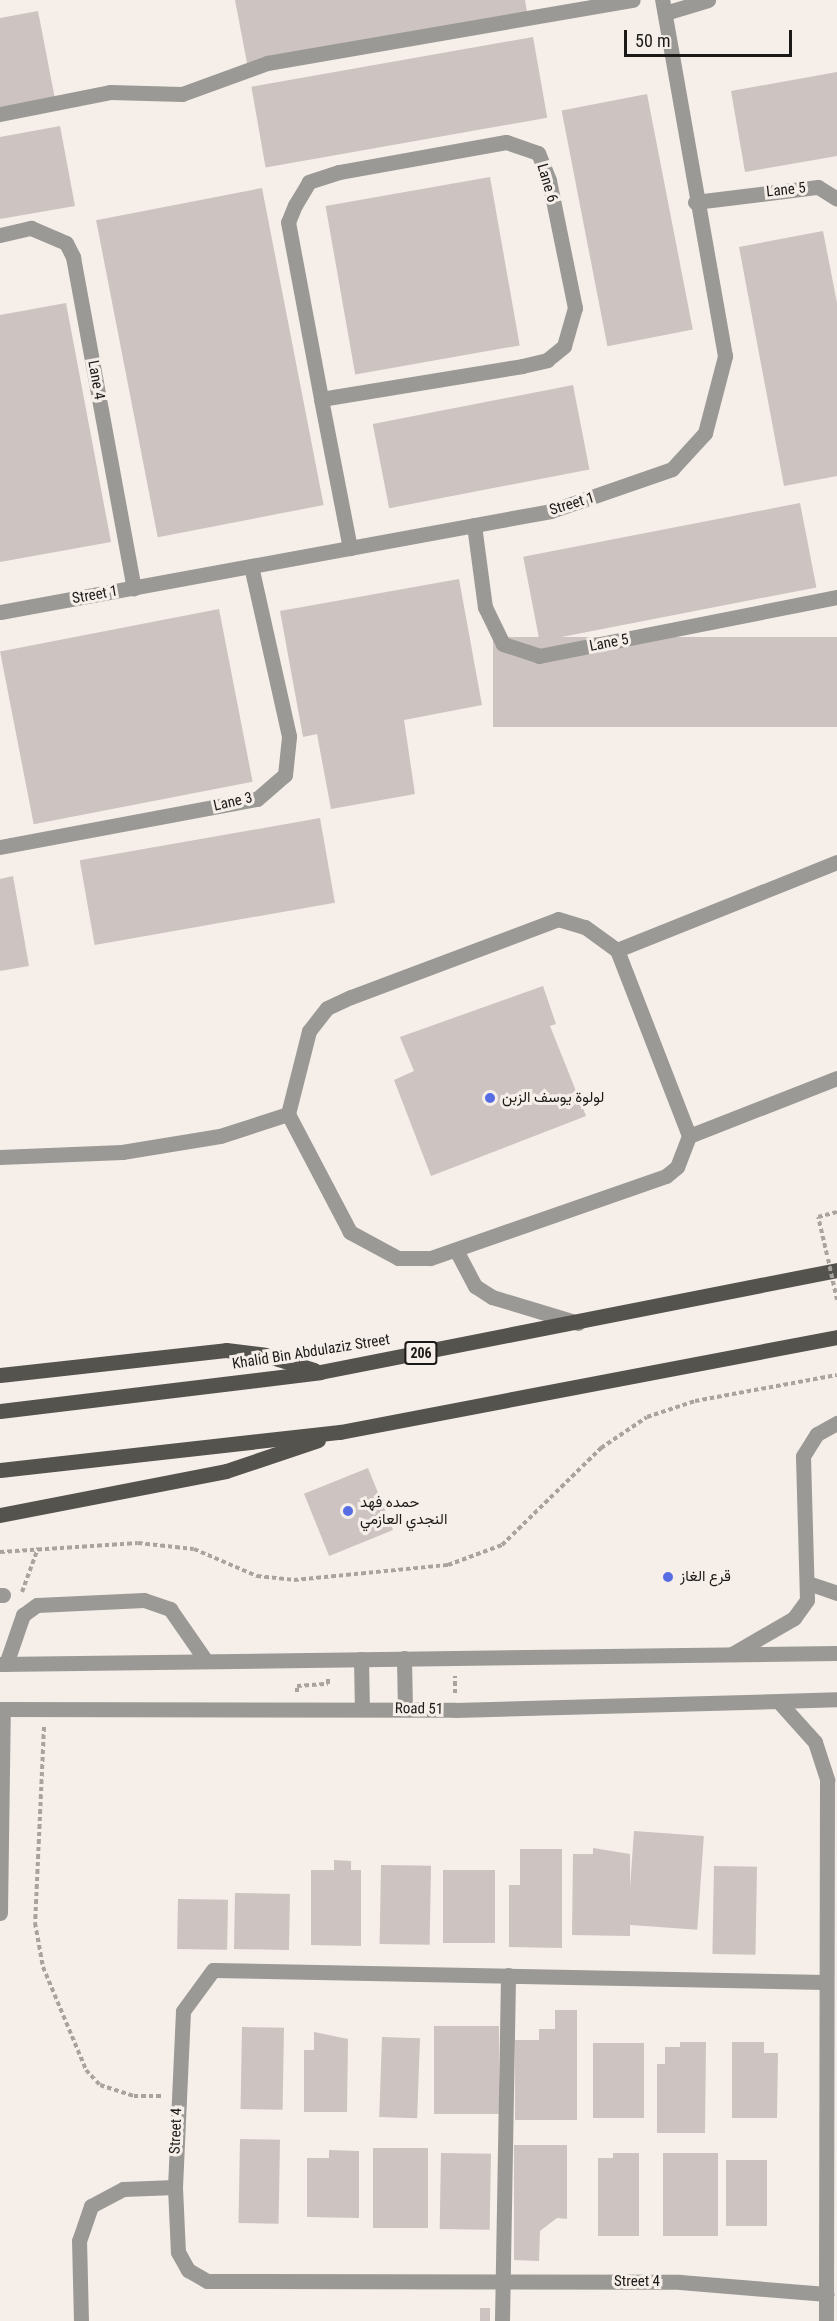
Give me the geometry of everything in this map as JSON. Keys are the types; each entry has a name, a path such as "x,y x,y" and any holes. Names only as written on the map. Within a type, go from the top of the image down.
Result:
{"main road":[{"name":"Khalid Bin Abdulaziz Street","path":"0,1411 320,1372 578,1323 832,1264"},
{"path":"0,1470 340,1432 837,1337"},
{"path":"0,1375 226,1350 266,1355 320,1372"},
{"path":"0,1515 226,1471 340,1432"}],"street":[{"path":"0,114 110,92 182,94 267,63 633,0"},
{"name":"Street 1","path":"0,612 551,511 672,469 705,433 725,356 695,202 664,7 708,0"},
{"name":"Lane 6","path":"321,399 522,366 547,360 564,346 575,308 549,180 538,153 506,142 309,182 288,222 321,399 350,548"},
{"name":"Lane 5","path":"695,202 818,187 837,199"},
{"name":"Lane 4","path":"0,235 31,228 66,243 74,257 134,588"},
{"name":"Lane 5","path":"474,525 485,607 503,644 539,656 837,597"},
{"name":"Lane 3","path":"0,847 257,799 285,775 290,736 251,566"},
{"path":"617,950 837,862"},
{"path":"558,919 585,927 617,950 688,1136 677,1167 666,1176 456,1250 398,1258 350,1232 288,1114 309,1031 327,1008 558,919"},
{"path":"688,1136 837,1078"},
{"path":"0,1157 122,1152 220,1136 288,1114"},
{"path":"456,1250 475,1286 492,1297 578,1323"},
{"path":"732,1654 794,1618 811,1584 802,1462 817,1434 837,1423"},
{"path":"811,1584 837,1593"},
{"path":"206,1661 170,1609 144,1600 37,1605 23,1616 3,1664 837,1653"},
{"path":"404,1658 405,1709"},
{"path":"361,1659 362,1709"},
{"name":"Road 51","path":"1,1709 454,1710 837,1699"},
{"path":"778,1702 815,1742 832,1781 826,1982 826,2321"},
{"path":"0,1913 1,1709"},
{"name":"Street 4","path":"826,1982 213,1970 183,2011 177,2096 175,2187 178,2252 188,2270 207,2281 680,2282 827,2294"},
{"path":"502,2321 508,1975"},
{"path":"81,2321 79,2241 91,2206 123,2189 175,2187"}],"path":[{"path":"837,1212 818,1217 832,1264 837,1300"},
{"path":"0,1552 138,1543 194,1549 256,1576 294,1580 448,1564 502,1545 601,1448 647,1417 695,1401 837,1375"},
{"path":"454,1710 455,1658"},
{"path":"45,1708 35,1923 43,1966 86,2070 100,2085 134,2096 177,2096"}],"building":[{"path":"235,0 525,0 527,12 247,63"},
{"path":"38,11 55,99 0,109 0,18"},
{"path":"533,37 547,118 266,167 251,87"},
{"path":"837,72 837,156 745,172 731,91"},
{"path":"647,94 693,330 607,346 562,111"},
{"path":"60,126 75,206 0,219 0,137"},
{"path":"490,177 520,345 355,374 326,206"},
{"path":"262,188 324,505 158,537 96,220"},
{"path":"823,231 837,303 837,476 784,486 739,247"},
{"path":"66,303 111,542 0,562 0,315"},
{"path":"573,385 589,469 389,508 373,424"},
{"path":"800,503 816,587 540,641 523,557"},
{"path":"459,579 482,705 404,720 415,794 331,809 317,734 303,737 280,611"},
{"path":"219,609 253,782 34,824 0,652"},
{"path":"493,637 837,637 837,727 493,727"},
{"path":"320,818 335,903 95,945 80,860"},
{"path":"13,876 29,966 0,971 0,879"},
{"name":"لولوة يوسف الزبن","path":"543,986 556,1024 550,1026 586,1116 431,1176 394,1080 414,1071 400,1037"},
{"name":"حمده فهد النجدي العازمي","path":"368,1468 393,1530 329,1556 304,1494"},
{"path":"634,1831 704,1836 697,1930 627,1925"},
{"path":"593,1848 630,1854 630,1936 572,1935 573,1854 593,1854"},
{"path":"520,1849 562,1849 562,1948 509,1947 509,1885 520,1885"},
{"path":"334,1860 351,1861 351,1870 361,1870 361,1946 311,1945 311,1870 334,1870"},
{"path":"381,1865 431,1866 430,1945 380,1944"},
{"path":"714,1866 757,1867 755,1955 712,1954"},
{"path":"443,1870 495,1870 495,1943 443,1943"},
{"path":"235,1893 290,1894 289,1950 234,1949"},
{"path":"178,1899 228,1900 227,1950 177,1949"},
{"path":"555,2010 577,2010 577,2120 515,2120 515,2040 539,2040 539,2029 555,2029"},
{"path":"434,2026 499,2026 499,2114 434,2114"},
{"path":"242,2027 284,2028 283,2110 241,2109"},
{"path":"314,2032 348,2039 347,2112 304,2112 304,2050 314,2050"},
{"path":"382,2037 420,2038 417,2118 379,2117"},
{"path":"680,2042 706,2042 705,2133 657,2133 657,2064 665,2064 665,2047 680,2047"},
{"path":"732,2042 764,2042 764,2053 778,2053 777,2118 732,2118"},
{"path":"593,2043 644,2043 644,2118 593,2118"},
{"path":"240,2139 280,2140 279,2224 239,2223"},
{"path":"514,2145 567,2145 567,2219 557,2218 540,2231 539,2261 514,2260"},
{"path":"373,2148 428,2148 428,2228 373,2228"},
{"path":"329,2150 359,2151 359,2218 307,2217 307,2158 329,2158"},
{"path":"441,2153 491,2154 490,2230 440,2229"},
{"path":"613,2153 639,2153 639,2236 598,2236 598,2158 613,2158"},
{"path":"663,2153 718,2153 718,2236 663,2236"},
{"path":"726,2160 767,2160 767,2226 726,2226"},
{"path":"480,2308 490,2308 490,2321 480,2321"}],"place":[{"name":"لولوة يوسف الزبن","path":"490,1098"},
{"name":"حمده فهد النجدي العازمي","path":"348,1511"},
{"name":"قرع الغاز","path":"668,1577"}]}
